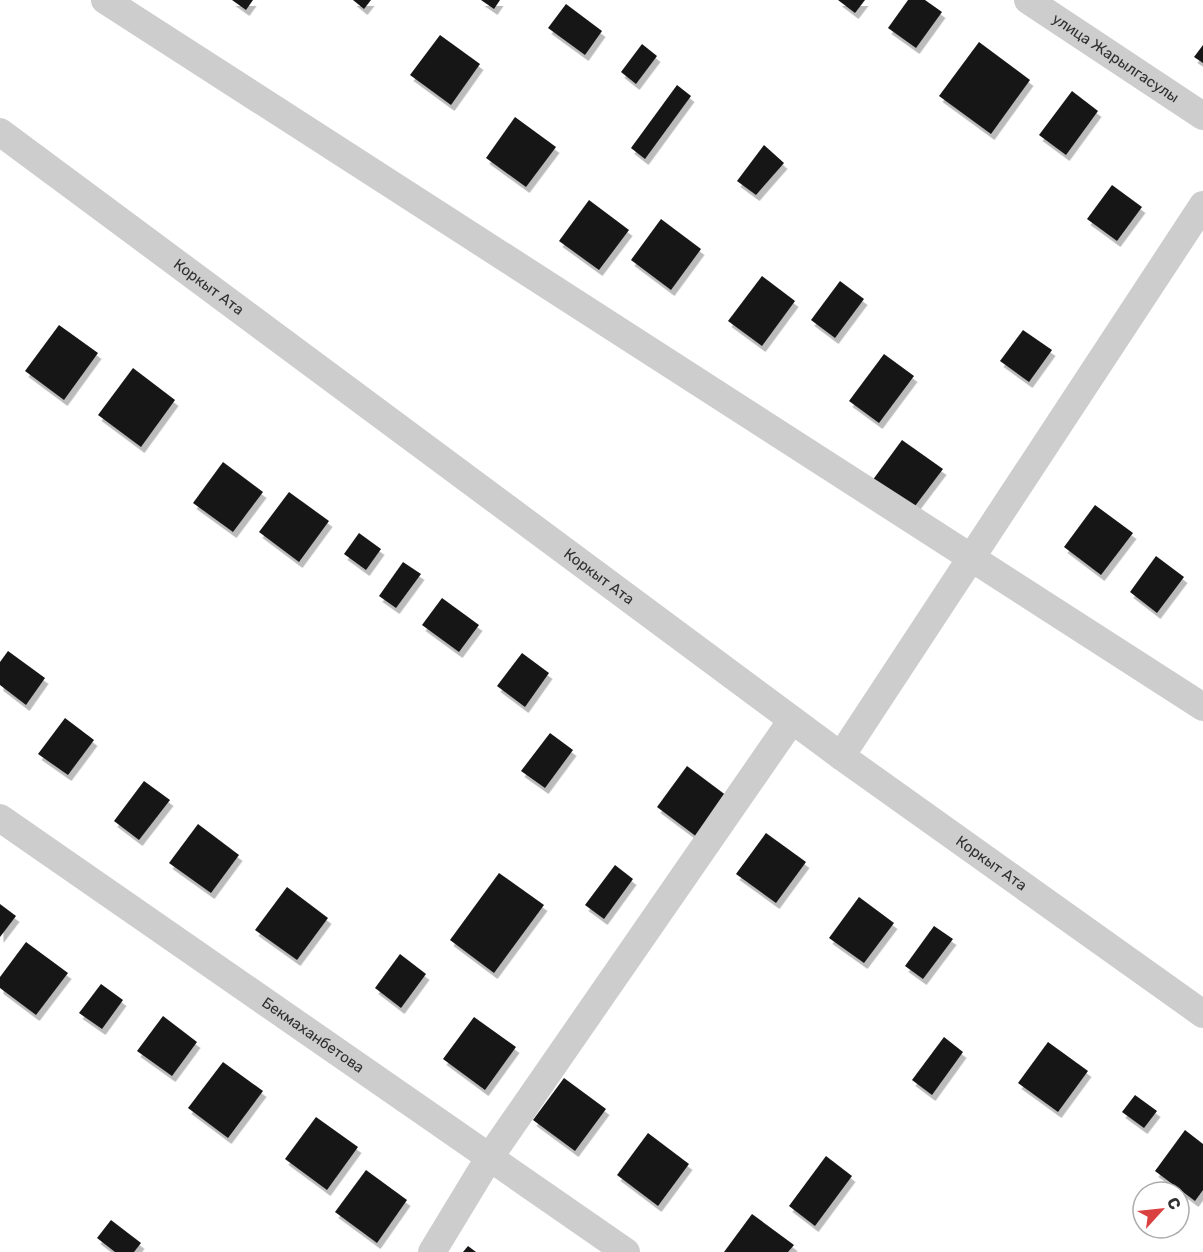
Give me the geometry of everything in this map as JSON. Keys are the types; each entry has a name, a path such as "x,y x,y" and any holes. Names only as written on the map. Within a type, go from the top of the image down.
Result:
{"street":[{"path":"105,0 1203,707"},
{"name":"улица Жарылгасулы","path":"1028,0 1203,116"},
{"name":"Коркыт Ата","path":"0,132 792,720 1203,1014"},
{"path":"842,756 1203,205"},
{"path":"432,1252 489,1158 792,720"},
{"name":"Бекмаханбетова","path":"0,818 626,1252"}],"building":[{"path":"232,0 253,0 246,10"},
{"path":"353,0 371,0 364,9"},
{"path":"481,0 500,0 494,9"},
{"path":"838,0 865,0 855,13"},
{"path":"908,0 925,0 942,12 916,48 888,28"},
{"path":"566,4 602,31 585,55 548,28"},
{"path":"440,35 480,64 451,105 410,75"},
{"path":"979,42 1030,80 991,134 939,96"},
{"path":"642,44 657,56 636,84 621,72"},
{"path":"1203,45 1203,63 1194,57"},
{"path":"677,85 691,96 645,159 631,148"},
{"path":"1072,91 1098,111 1066,155 1039,135"},
{"path":"515,117 556,147 526,187 486,158"},
{"path":"764,145 784,163 756,195 737,181"},
{"path":"1112,185 1142,207 1117,241 1087,219"},
{"path":"589,200 629,230 599,270 559,241"},
{"path":"661,219 701,249 671,290 631,260"},
{"path":"762,276 795,301 762,346 728,321"},
{"path":"840,281 864,299 835,338 811,320"},
{"path":"59,325 98,353 64,400 25,371"},
{"path":"1023,330 1052,350 1029,382 1000,361"},
{"path":"884,354 914,376 879,423 849,401"},
{"path":"133,368 175,400 141,447 98,415"},
{"path":"902,440 943,469 912,510 872,481"},
{"path":"223,462 263,492 233,532 193,503"},
{"path":"289,492 329,521 299,562 259,532"},
{"path":"1095,505 1133,533 1101,575 1064,547"},
{"path":"359,533 381,549 366,570 344,554"},
{"path":"1156,556 1184,577 1157,613 1130,592"},
{"path":"403,562 421,574 396,608 379,596"},
{"path":"442,598 479,625 459,652 422,625"},
{"path":"8,651 45,678 26,705 0,685 0,662"},
{"path":"522,653 549,673 525,707 497,686"},
{"path":"65,718 94,740 68,775 38,754"},
{"path":"550,733 573,750 545,788 521,771"},
{"path":"687,766 727,796 697,837 657,807"},
{"path":"144,781 170,800 139,840 114,821"},
{"path":"198,824 239,855 211,893 169,863"},
{"path":"766,833 806,862 776,903 736,874"},
{"path":"615,865 633,879 604,919 585,905"},
{"path":"499,873 544,905 494,973 450,940"},
{"path":"287,887 328,918 297,960 255,930"},
{"path":"859,897 894,923 864,963 829,938"},
{"path":"0,904 16,916 0,937"},
{"path":"934,926 953,939 923,979 905,966"},
{"path":"26,942 68,973 36,1015 0,988 0,977"},
{"path":"400,954 426,974 401,1008 375,988"},
{"path":"101,984 123,1000 102,1029 79,1013"},
{"path":"163,1016 197,1042 172,1076 137,1051"},
{"path":"474,1017 516,1047 485,1090 443,1059"},
{"path":"944,1037 963,1052 932,1095 912,1080"},
{"path":"1048,1042 1088,1071 1058,1112 1018,1083"},
{"path":"223,1062 263,1091 228,1138 188,1108"},
{"path":"564,1078 606,1109 575,1151 533,1120"},
{"path":"1135,1095 1157,1111 1144,1128 1122,1112"},
{"path":"316,1117 358,1147 327,1190 285,1159"},
{"path":"1185,1130 1203,1144 1203,1190 1195,1201 1191,1198 1191,1180 1167,1180 1155,1171"},
{"path":"648,1133 689,1164 658,1206 617,1175"},
{"path":"826,1156 852,1176 815,1226 789,1206"},
{"path":"366,1170 407,1200 377,1243 335,1212"},
{"path":"752,1214 794,1245 788,1252 724,1252"},
{"path":"111,1220 141,1243 134,1252 115,1252 97,1238"},
{"path":"468,1246 476,1252 463,1252"}]}
